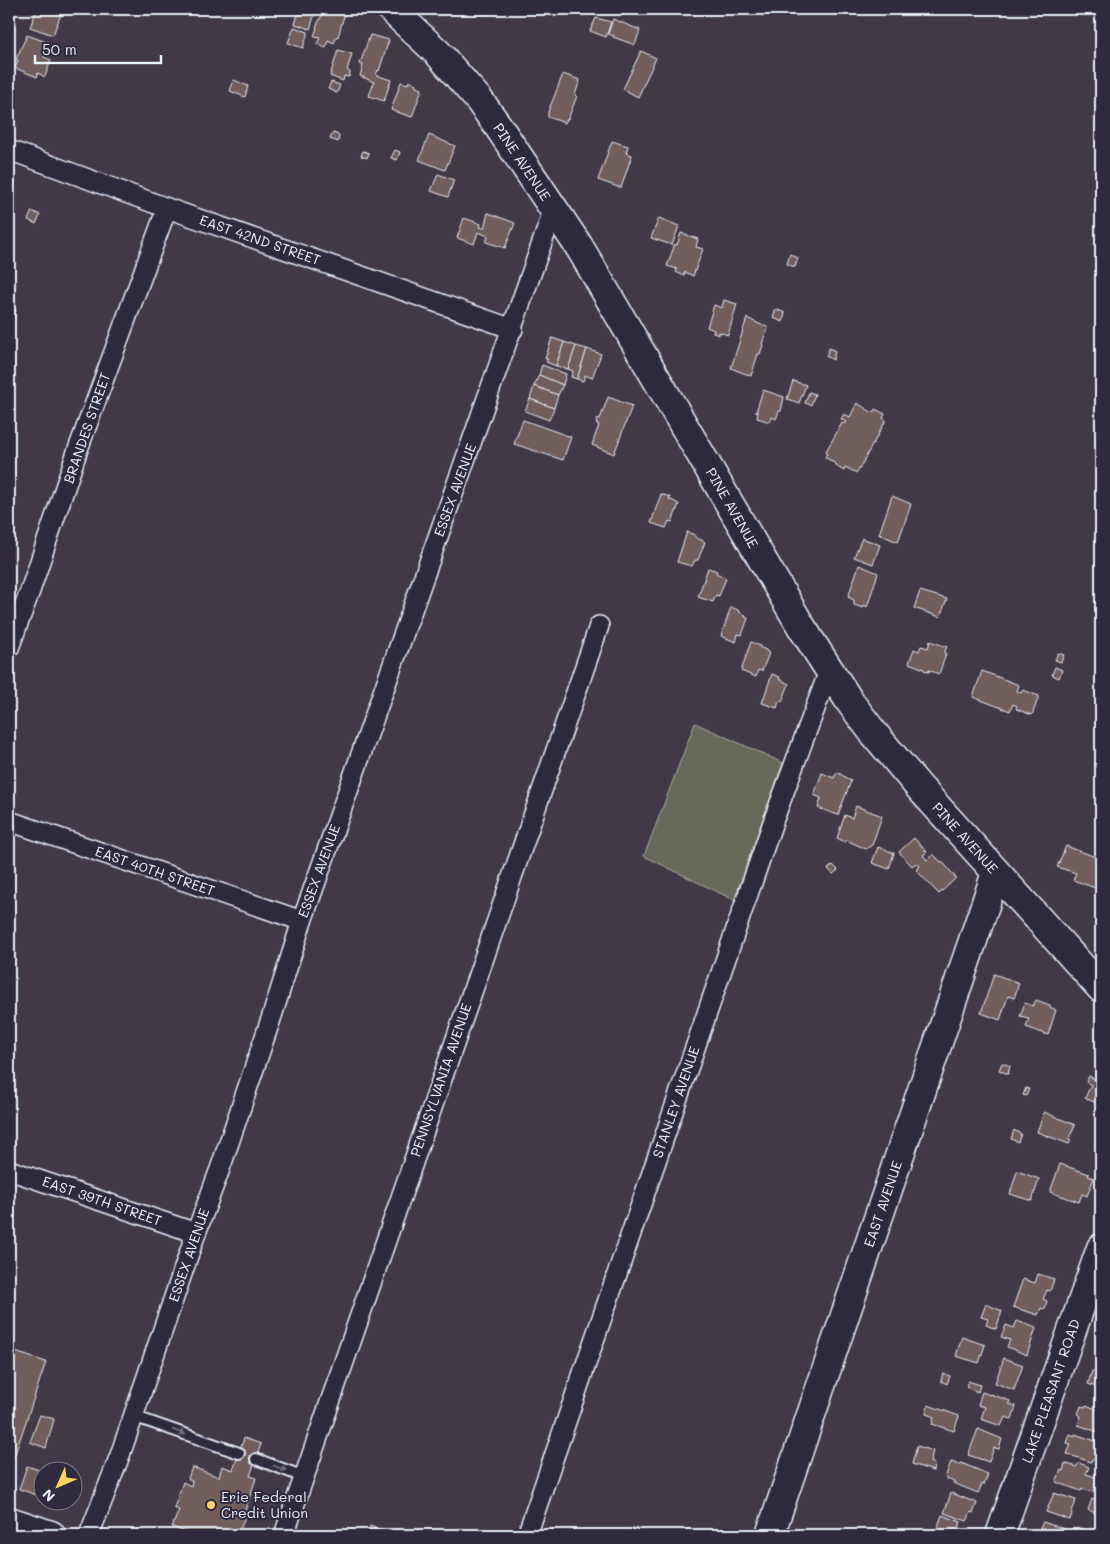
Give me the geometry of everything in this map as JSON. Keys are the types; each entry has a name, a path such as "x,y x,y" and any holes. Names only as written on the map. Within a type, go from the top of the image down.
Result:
{"main road":[{"name":"PINE AVENUE","path":"391,9 438,53 479,100 580,248 829,670 850,702 894,758 1101,988"},
{"name":"EAST AVENUE","path":"770,1535 996,873"},
{"name":"LAKE PLEASANT ROAD","path":"1000,1535 1101,1248"},
{"path":"9,1521 51,1535"}],"street":[{"name":"EAST 42ND STREET","path":"9,150 167,208 513,329"},
{"name":"BRANDES STREET","path":"9,648 17,603 61,501 77,452 167,208"},
{"name":"ESSEX AVENUE","path":"89,1535 109,1484 220,1169 302,921 554,209"},
{"name":"PENNSYLVANIA AVENUE","path":"284,1535 599,626"},
{"name":"STANLEY AVENUE","path":"527,1535 771,828 829,670"},
{"name":"EAST 40TH STREET","path":"9,821 302,921"},
{"name":"EAST 39TH STREET","path":"9,1170 196,1233"}],"lane":[{"path":"133,1416 239,1453"},
{"path":"256,1459 304,1477"}],"green space":[{"path":"695,723 783,763 734,900 644,856"}],"building":[{"path":"37,9 47,9 61,14 53,35 30,27"},
{"path":"300,9 315,13 310,29 295,24"},
{"path":"325,9 346,9 338,37 334,43 328,40 326,48 317,44 320,37 314,36 316,27"},
{"path":"473,9 490,9 488,14"},
{"path":"596,18 611,22 606,37 590,31"},
{"path":"613,19 640,30 635,45 608,34"},
{"path":"294,27 308,32 303,48 288,43"},
{"path":"27,35 49,43 44,57 51,60 45,77 38,73 37,77 15,68 18,60 16,59"},
{"path":"370,35 389,40 376,75 391,80 384,101 369,96 374,82 360,76 363,65 360,64"},
{"path":"338,50 352,54 347,70 350,72 349,77 344,76 343,81 330,76"},
{"path":"641,51 656,58 638,97 623,89"},
{"path":"563,74 580,80 575,95 577,96 565,123 548,117 548,112"},
{"path":"234,80 248,86 245,97 230,91"},
{"path":"409,81 422,89 412,117 391,110 401,82 408,84"},
{"path":"331,82 340,85 337,93 328,89"},
{"path":"333,133 339,135 338,142 330,139"},
{"path":"429,135 455,146 445,170 419,160"},
{"path":"612,141 628,146 626,153 632,155 621,188 598,180"},
{"path":"395,150 400,152 397,160 391,158"},
{"path":"363,151 369,153 367,158 361,156"},
{"path":"438,174 454,180 448,197 431,191"},
{"path":"32,211 40,215 36,224 28,220"},
{"path":"488,213 515,223 505,248 486,242 488,236 478,232 474,244 457,238 464,218 481,224 480,227 484,228"},
{"path":"659,218 679,226 672,245 651,238"},
{"path":"681,233 698,239 696,247 703,249 693,276 685,272 682,275 676,272 677,269 667,266"},
{"path":"790,254 798,258 795,267 787,264"},
{"path":"724,300 737,304 728,335 719,332 719,335 713,333 714,330 707,327 714,305 722,308"},
{"path":"9,308 16,310 13,320 9,319"},
{"path":"776,309 785,313 783,322 773,318"},
{"path":"747,318 768,327 751,376 731,368"},
{"path":"552,338 564,342 556,366 546,362 548,359 545,359"},
{"path":"564,342 576,346 568,369 556,366"},
{"path":"576,346 587,349 577,379 571,377 573,371 568,369"},
{"path":"829,348 835,351 833,360 826,356"},
{"path":"587,349 601,354 592,378 585,375 583,381 577,379"},
{"path":"542,365 566,374 563,385 539,375"},
{"path":"539,375 563,385 558,395 534,386"},
{"path":"793,381 806,385 799,403 787,399"},
{"path":"534,386 558,395 554,408 530,399"},
{"path":"763,390 784,397 781,411 779,411 776,419 772,417 770,422 757,418 758,412 756,412"},
{"path":"809,392 815,394 811,405 805,403"},
{"path":"608,397 632,406 614,454 592,445 599,425 596,424 598,418 600,419"},
{"path":"530,399 554,408 549,420 525,411"},
{"path":"857,403 873,413 875,409 885,414 883,418 886,420 857,473 845,467 844,471 836,466 825,457 827,454 825,453 842,423 846,422 841,419 844,414 850,417"},
{"path":"523,420 571,437 563,460 514,444"},
{"path":"661,494 670,497 669,499 679,504 672,522 669,521 666,528 651,523"},
{"path":"892,496 911,504 898,542 879,534"},
{"path":"687,532 705,542 698,560 695,560 692,566 677,562"},
{"path":"862,538 880,545 873,564 854,557"},
{"path":"859,565 878,573 867,607 864,605 863,608 854,605 854,600 848,597"},
{"path":"708,568 717,571 716,573 726,578 719,596 716,595 713,602 698,597"},
{"path":"920,591 947,599 940,617 914,608"},
{"path":"731,607 740,611 748,618 742,635 738,634 736,642 721,636"},
{"path":"930,641 947,647 939,674 929,670 929,672 909,663 914,649 919,651 921,646 928,648"},
{"path":"751,642 769,653 762,671 758,670 756,677 741,671"},
{"path":"1058,653 1064,655 1061,662 1055,660"},
{"path":"1055,667 1062,670 1059,678 1052,675"},
{"path":"982,671 1019,685 1017,691 1021,693 1023,690 1039,696 1032,715 1016,709 1017,706 1013,704 1010,711 973,697"},
{"path":"772,674 789,684 782,702 779,701 777,708 762,703"},
{"path":"837,772 851,781 838,815 818,808 821,798 814,795 822,773 834,778"},
{"path":"856,806 882,816 872,845 866,849 837,838 845,815 852,818"},
{"path":"914,838 927,852 923,855 927,860 933,854 942,861 956,878 939,894 916,870 920,866 916,863 912,866 899,852"},
{"path":"1066,846 1101,859 1101,872 1095,888 1073,880 1076,873 1057,867"},
{"path":"878,847 894,853 889,869 872,863"},
{"path":"833,865 838,870 833,874 828,869"},
{"path":"994,974 1019,983 1014,998 1008,996 1000,1020 981,1013"},
{"path":"1036,1000 1050,1005 1050,1007 1056,1010 1048,1035 1026,1027 1029,1018 1020,1016 1025,1003 1033,1006"},
{"path":"1002,1063 1010,1066 1008,1074 999,1070"},
{"path":"1100,1064 1101,1105 1085,1098 1091,1085 1086,1082 1089,1076 1094,1079"},
{"path":"1026,1088 1029,1089 1026,1096 1023,1095"},
{"path":"1044,1112 1075,1125 1069,1139 1071,1140 1069,1144 1037,1132"},
{"path":"1014,1130 1021,1134 1018,1142 1011,1139"},
{"path":"1060,1164 1089,1174 1088,1176 1094,1178 1087,1196 1082,1194 1079,1202 1050,1192"},
{"path":"1017,1171 1039,1179 1032,1201 1010,1194"},
{"path":"1038,1274 1054,1279 1050,1291 1047,1290 1043,1299 1047,1301 1045,1309 1041,1308 1038,1315 1013,1307 1023,1279 1035,1283"},
{"path":"986,1304 1002,1311 996,1329 986,1325 988,1319 981,1317"},
{"path":"1017,1321 1036,1328 1027,1355 1007,1347 1010,1340 1001,1337 1006,1325 1014,1328"},
{"path":"962,1337 985,1345 979,1363 956,1356"},
{"path":"9,1350 46,1362 13,1460 9,1459 9,1392 13,1380 9,1378"},
{"path":"1004,1358 1023,1365 1014,1390 995,1383"},
{"path":"1098,1361 1101,1362 1101,1389 1088,1384 1092,1371 1095,1371"},
{"path":"943,1373 950,1376 947,1384 941,1381"},
{"path":"968,1381 980,1385 978,1392 966,1387"},
{"path":"982,1392 1010,1401 1009,1404 1016,1406 1012,1419 1005,1417 1001,1426 981,1419 985,1407 978,1405"},
{"path":"928,1405 959,1416 954,1431 932,1424 934,1417 926,1414"},
{"path":"1086,1405 1101,1411 1101,1433 1078,1425 1081,1416 1078,1414 1081,1406 1085,1407"},
{"path":"40,1415 54,1419 46,1448 30,1442"},
{"path":"978,1429 1002,1439 999,1449 994,1448 989,1462 968,1455"},
{"path":"1070,1434 1098,1442 1101,1445 1100,1462 1092,1459 1091,1462 1067,1454 1071,1444 1067,1443"},
{"path":"244,1438 261,1444 250,1476 256,1478 238,1535 194,1535 172,1527 179,1510 174,1508 183,1482 191,1486 192,1481 188,1479 192,1467 219,1477 222,1466 233,1470"},
{"path":"917,1446 933,1451 930,1462 934,1464 933,1471 912,1464"},
{"path":"951,1462 960,1465 961,1463 988,1474 984,1485 982,1484 978,1493 945,1478"},
{"path":"1065,1463 1076,1467 1079,1463 1089,1467 1086,1474 1098,1478 1093,1492 1082,1489 1081,1491 1056,1482 1061,1470 1063,1471"},
{"path":"27,1466 32,1468 32,1494 19,1489"},
{"path":"951,1493 977,1503 967,1521 944,1513"},
{"path":"1054,1493 1076,1500 1070,1520 1046,1512"},
{"path":"1092,1499 1101,1502 1101,1515 1088,1510"},
{"path":"942,1515 961,1522 956,1535 935,1535"},
{"path":"1043,1522 1070,1531 1069,1535 1037,1535"},
{"path":"370,1526 389,1533 388,1535 367,1535"},
{"path":"1080,1528 1097,1534 1078,1535"}],"place":[{"name":"Erie Federal Credit Union","path":"211,1505"}]}
